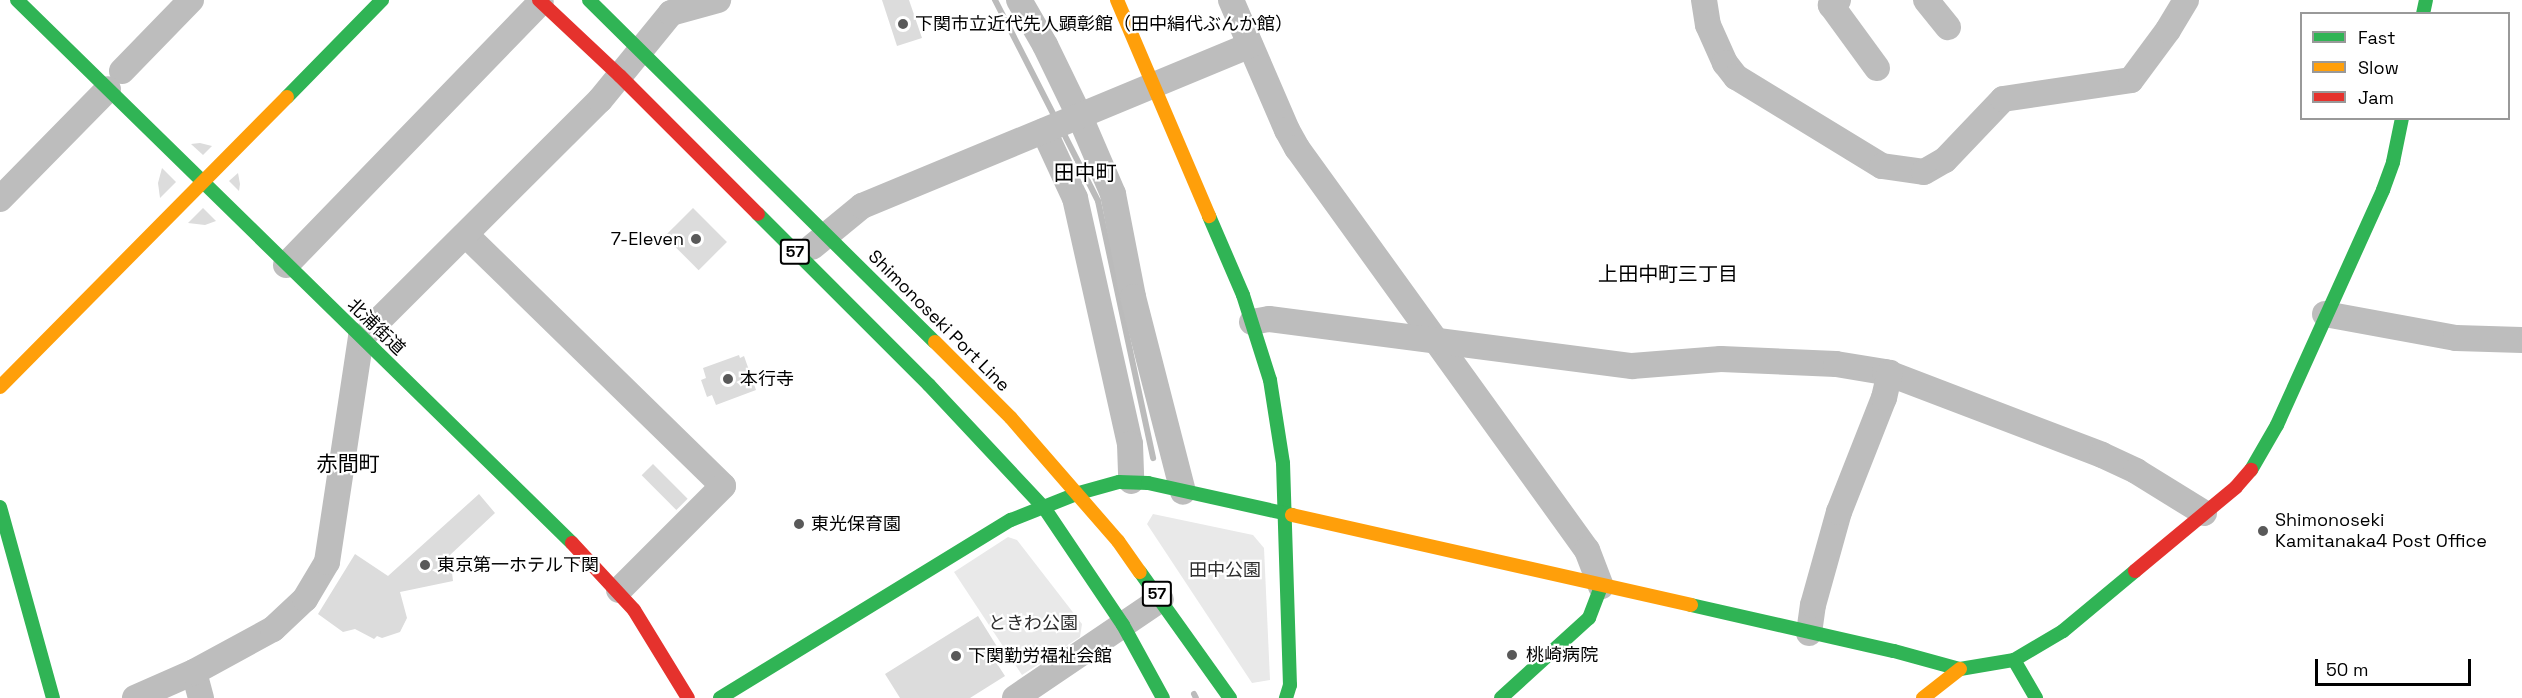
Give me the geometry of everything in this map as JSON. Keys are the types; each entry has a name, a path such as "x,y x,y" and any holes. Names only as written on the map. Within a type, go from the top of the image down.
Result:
{"street":[{"path":"0,199 191,0"},
{"path":"0,387 382,0"},
{"name":"Shimonoseki Port Line","path":"589,0 824,234 951,355 1078,493 1161,599 1230,698"},
{"path":"135,698 194,672 273,629 305,599 327,562 362,338 466,235 620,76 671,13 718,0"},
{"path":"1019,0 1045,45 1113,194 1133,297 1183,492"},
{"path":"1117,0 1252,322 1270,380 1280,430 1290,685 1286,698"},
{"path":"1231,0 1297,148 1587,550 1601,586 1589,618 1501,698"},
{"path":"1704,0 1708,25 1725,63 1736,77 1882,166 1924,172 1945,160 2003,99 2131,80 2168,30 2186,0"},
{"path":"1838,0 1831,5 1877,68"},
{"path":"1926,0 1948,27"},
{"path":"286,265 540,1"},
{"name":"57","path":"540,1 620,76 929,385 1045,509 1123,625 1163,698"},
{"name":"北浦街道","path":"13,2 115,80 203,181 286,265 619,590 688,698"},
{"path":"801,258 824,234 862,206 1250,45"},
{"path":"720,698 1011,520 1045,509 1078,493 1109,484 1131,482 1283,513 1894,651 1960,669 2014,660 2063,631 2236,487 2259,459 2277,425 2325,314 2383,190 2393,162 2402,120"},
{"path":"1047,130 1075,198 1130,444 1131,482"},
{"path":"466,235 723,486 619,590"},
{"path":"2325,314 2456,338 2522,340"},
{"path":"1252,322 1269,319 1632,366 1720,359 1836,364 1890,373 2102,455 2145,477 2204,513"},
{"path":"1809,633 1813,606 1839,512 1884,398 1890,373"},
{"path":"0,507 53,698"},
{"path":"1015,698 1161,599"},
{"path":"2014,660 2037,698"},
{"path":"1923,698 1960,669"},
{"path":"194,672 201,698"}],"green space":[{"name":"田中公園","path":"1153,514 1253,535 1264,548 1270,680 1252,683 1147,524"},
{"name":"ときわ公園","path":"1008,537 1017,540 1082,624 1080,637 1022,675 954,572"}],"building":[{"name":"下関市立近代先人顕彰館（田中絹代ぶんか館）","path":"882,0 909,0 922,38 897,46"},
{"path":"200,143 212,146 203,155 191,144"},
{"path":"162,168 176,182 160,198 158,183"},
{"path":"238,173 240,184 239,191 229,181"},
{"path":"203,208 216,221 205,225 188,223"},
{"name":"7-Eleven","path":"693,208 727,242 699,270 665,236"},
{"name":"本行寺","path":"739,355 740,358 744,356 756,390 716,405 712,395 707,397 701,380 706,378 703,368"},
{"path":"653,464 688,499 676,510 642,475"},
{"name":"東京第一ホテル下関","path":"479,494 495,513 450,555 453,581 400,592 407,618 400,632 382,638 377,636 374,639 355,629 343,632 318,614 355,554 388,576"},
{"name":"下関勤労福祉会館","path":"978,616 1001,653 994,659 1005,676 970,698 900,698 885,674"}],"waterway":[{"path":"995,0 1056,119"},
{"path":"1061,128 1098,201 1153,458"},
{"path":"1194,694 1196,698"}],"traffic: fast":[{"path":"17,0 572,543"},
{"path":"287,97 382,0"},
{"path":"589,0 935,342"},
{"path":"2423,12 2426,0"},
{"path":"2251,470 2277,425 2383,190 2393,162 2402,120"},
{"path":"758,214 929,385 1045,509 1123,625 1163,698"},
{"path":"1209,216 1243,295 1270,380 1283,463 1290,685 1286,698"},
{"path":"720,698 1011,520 1079,493 1119,482 1148,483 1292,515"},
{"path":"0,507 53,698"},
{"path":"1691,605 1894,651 1960,669 2014,660 2063,631 2135,571"},
{"path":"1140,572 1230,698"},
{"path":"1501,698 1589,618 1601,586"},
{"path":"2014,660 2036,698"}],"traffic: slow":[{"path":"1117,0 1209,216"},
{"path":"0,387 287,97"},
{"path":"935,342 1011,418 1118,541 1140,572"},
{"path":"1292,515 1691,605"},
{"path":"1923,698 1960,669"}],"traffic: jam":[{"path":"539,0 620,76 758,214"},
{"path":"2135,571 2236,487 2251,470"},
{"path":"572,543 634,610 688,698"}],"place":[{"name":"下関市立近代先人顕彰館（田中絹代ぶんか館）","path":"903,24"},
{"name":"7-Eleven","path":"696,239"},
{"name":"本行寺","path":"728,379"},
{"name":"東光保育園","path":"799,524"},
{"name":"Shimonoseki Kamitanaka4 Post Office","path":"2263,531"},
{"name":"東京第一ホテル下関","path":"425,565"},
{"name":"桃崎病院","path":"1512,655"},
{"name":"下関勤労福祉会館","path":"956,656"}],"district":[{"name":"田中町","path":"1085,173"},
{"name":"上田中町三丁目","path":"1668,274"},
{"name":"赤間町","path":"348,464"}]}
